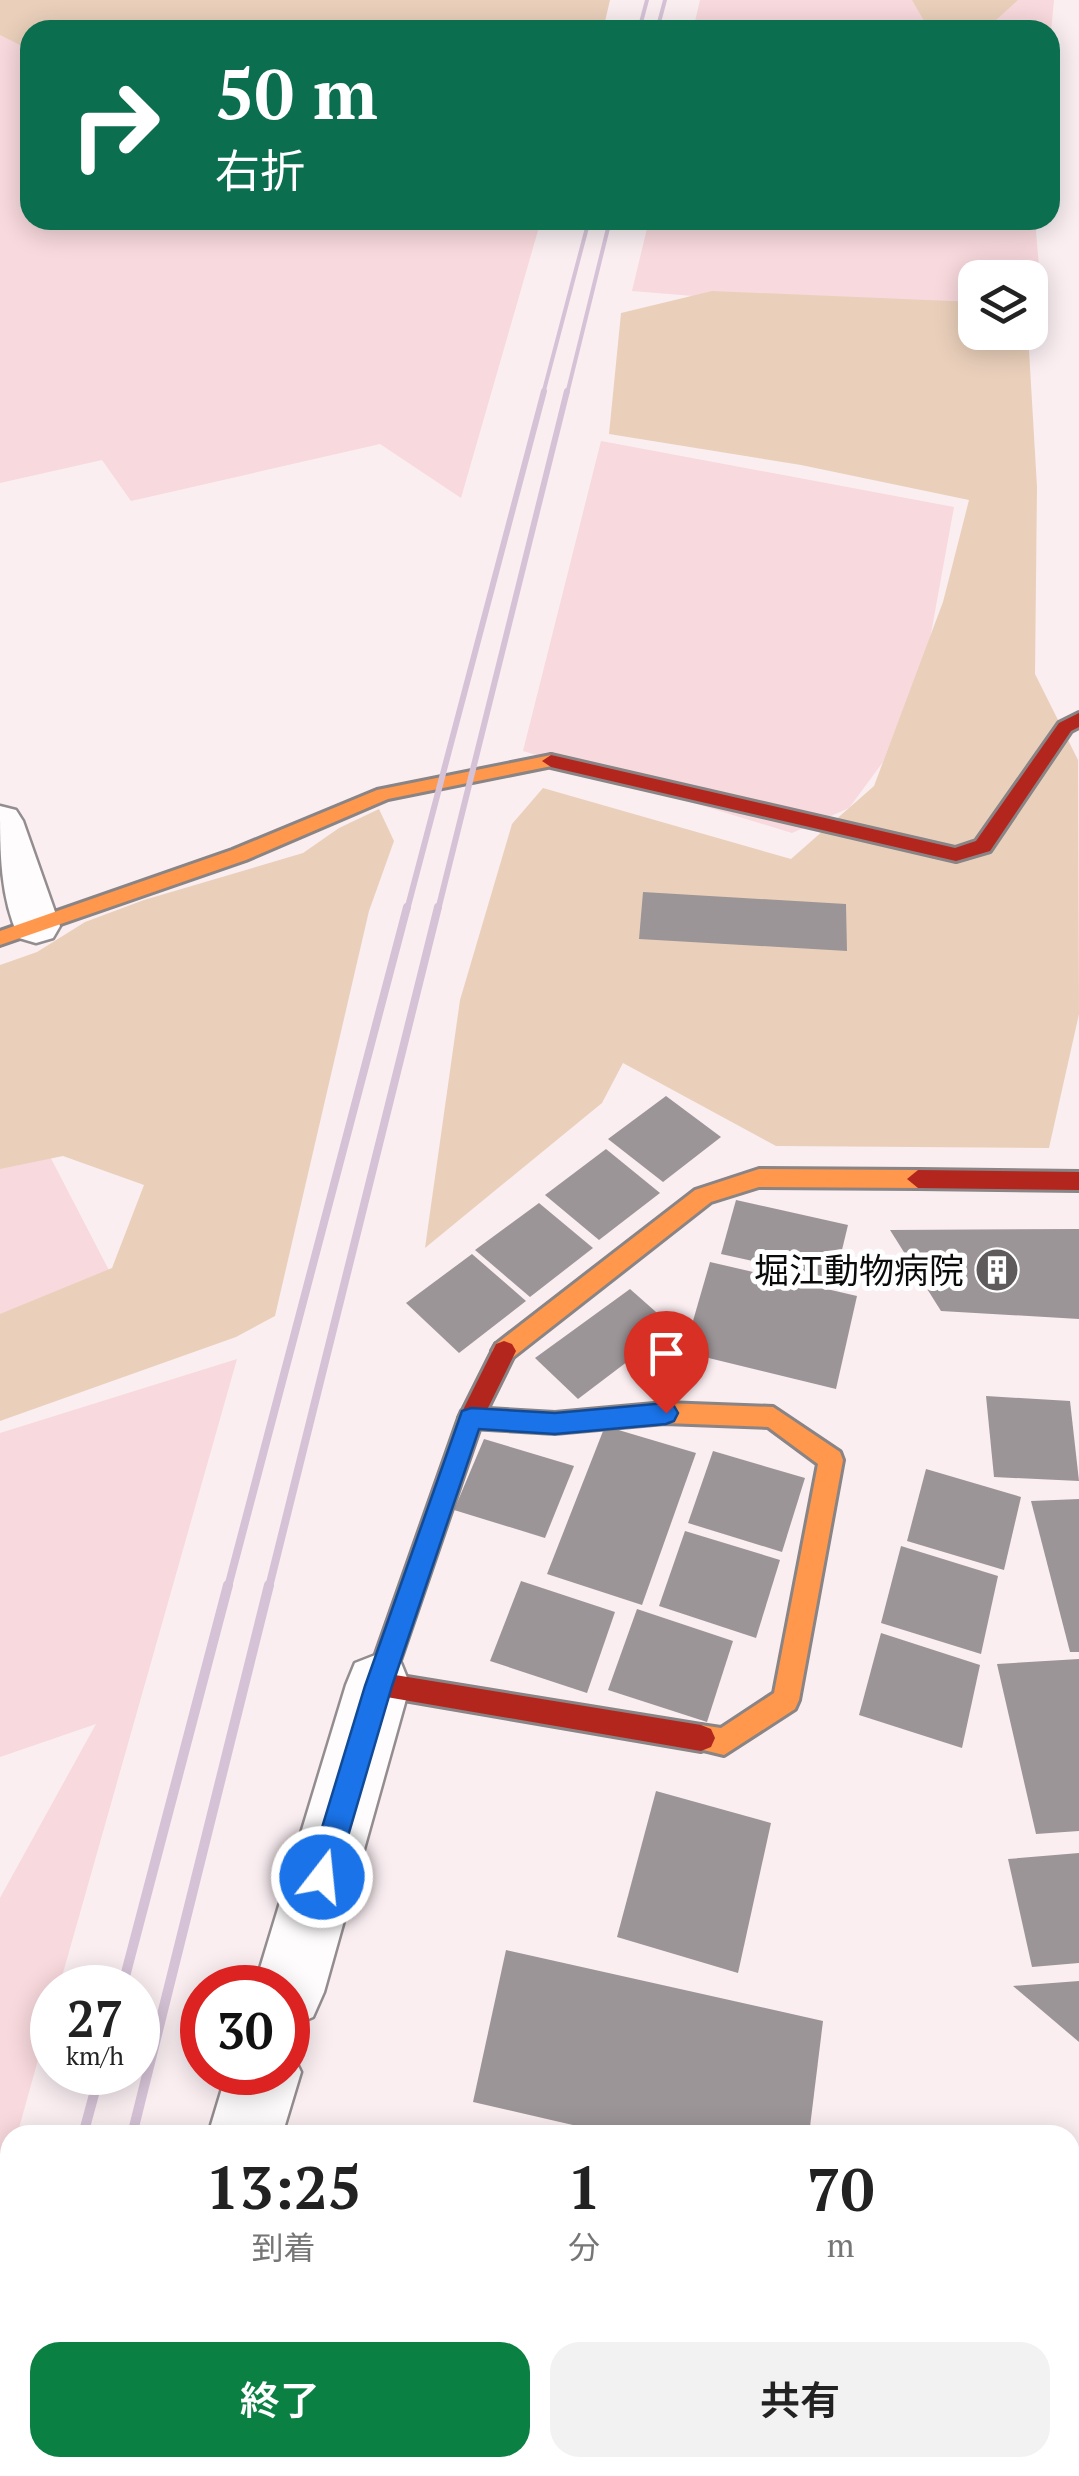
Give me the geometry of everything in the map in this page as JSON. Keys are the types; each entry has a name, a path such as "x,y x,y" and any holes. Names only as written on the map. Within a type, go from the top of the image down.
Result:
{"street":[{"path":"0,822 18,932 238,855 384,794 554,760 956,854 983,846 1065,727 1079,719"},
{"path":"296,1965 378,1686 471,1418 504,1352 703,1196 760,1178 1079,1182"},
{"path":"378,1686 724,1742 786,1700 830,1460 773,1416 666,1413 555,1424 471,1418"},
{"path":"248,2125 257,2095"}],"shaded area":[{"path":"0,0 20,20 20,230 538,230 461,498 380,444 131,501 102,460 0,483"},
{"path":"0,0 610,0 605,20 20,20 20,45 0,35"},
{"path":"700,0 1054,0 1052,20 695,20"},
{"path":"912,0 1018,0 996,20 924,20"},
{"path":"647,230 1036,230 1038,260 958,260 958,318 632,291"},
{"path":"712,291 958,301 958,350 1029,350 1037,487 1035,674 1078,760 1079,1014 1049,1148 776,1146 623,1063 602,1103 425,1248 460,1000 512,824 543,788 791,859 874,786 943,602 969,500 801,465 609,434 621,313"},
{"path":"601,441 954,507 930,639 883,762 849,808 792,833 523,751"},
{"path":"379,809 394,841 369,911 275,1316 236,1337 0,1421 0,1314 112,1268 144,1185 63,1156 0,1169 0,965 37,952 85,922 144,900 303,853 339,828"},
{"path":"0,1060 129,1309 0,1350"},
{"path":"237,1359 65,1965 30,1965 30,2089 20,2125 0,2125 0,1898 96,1724 0,1757 0,1433"}],"building":[{"path":"643,892 846,904 847,951 639,939"},
{"path":"666,1096 721,1137 663,1182 608,1139"},
{"path":"606,1149 660,1193 599,1240 545,1195"},
{"path":"736,1200 848,1225 835,1279 721,1254"},
{"path":"539,1203 593,1248 530,1297 475,1250"},
{"name":"堀江動物病院","path":"1079,1229 1079,1319 941,1311 890,1230"},
{"path":"472,1254 526,1301 459,1353 406,1303"},
{"path":"710,1262 857,1296 836,1389 684,1352"},
{"path":"630,1289 673,1327 578,1399 535,1358"},
{"path":"986,1396 1070,1401 1079,1481 994,1477"},
{"path":"605,1426 696,1453 642,1605 547,1574"},
{"path":"484,1439 574,1466 545,1538 454,1510"},
{"path":"713,1451 805,1478 782,1552 688,1523"},
{"path":"926,1469 1021,1497 1004,1570 907,1541"},
{"path":"1079,1499 1079,1652 1070,1652 1031,1501"},
{"path":"685,1531 780,1560 756,1638 659,1606"},
{"path":"901,1546 998,1576 981,1654 881,1623"},
{"path":"521,1581 615,1612 587,1693 490,1661"},
{"path":"637,1609 733,1641 707,1722 608,1690"},
{"path":"881,1633 980,1665 962,1748 859,1715"},
{"path":"1079,1659 1079,1831 1036,1834 997,1664"},
{"path":"656,1791 771,1823 738,1973 617,1937"},
{"path":"1079,1853 1079,1963 1032,1967 1008,1859"},
{"path":"506,1950 823,2021 810,2125 573,2125 473,2102"},
{"path":"1079,1981 1079,2042 1013,1986"}],"railway":[{"path":"642,20 647,0"},
{"path":"660,20 665,0"},
{"path":"543,394 586,230"},
{"path":"567,394 608,230"},
{"path":"407,910 544,391"},
{"path":"438,910 567,391"},
{"path":"228,1587 407,907"},
{"path":"269,1587 438,907"},
{"path":"128,1965 228,1585"},
{"path":"134,2125 269,1585"},
{"path":"86,2125 94,2095"}],"traffic: slow":[{"path":"0,938 239,855 384,794 551,761"},
{"path":"504,1351 703,1196 759,1178 918,1179"},
{"path":"471,1418 555,1423 665,1413 773,1417 831,1460 786,1700 724,1742 701,1738"}],"traffic: jam":[{"path":"551,761 956,855 983,846 1065,727 1079,719"},
{"path":"918,1179 1079,1181"},
{"path":"504,1351 471,1418 378,1685 701,1738"}],"place":[{"name":"堀江動物病院","path":"997,1270"}],"route":[{"path":"322,1877 378,1686 471,1418 555,1424 666,1413"}]}
